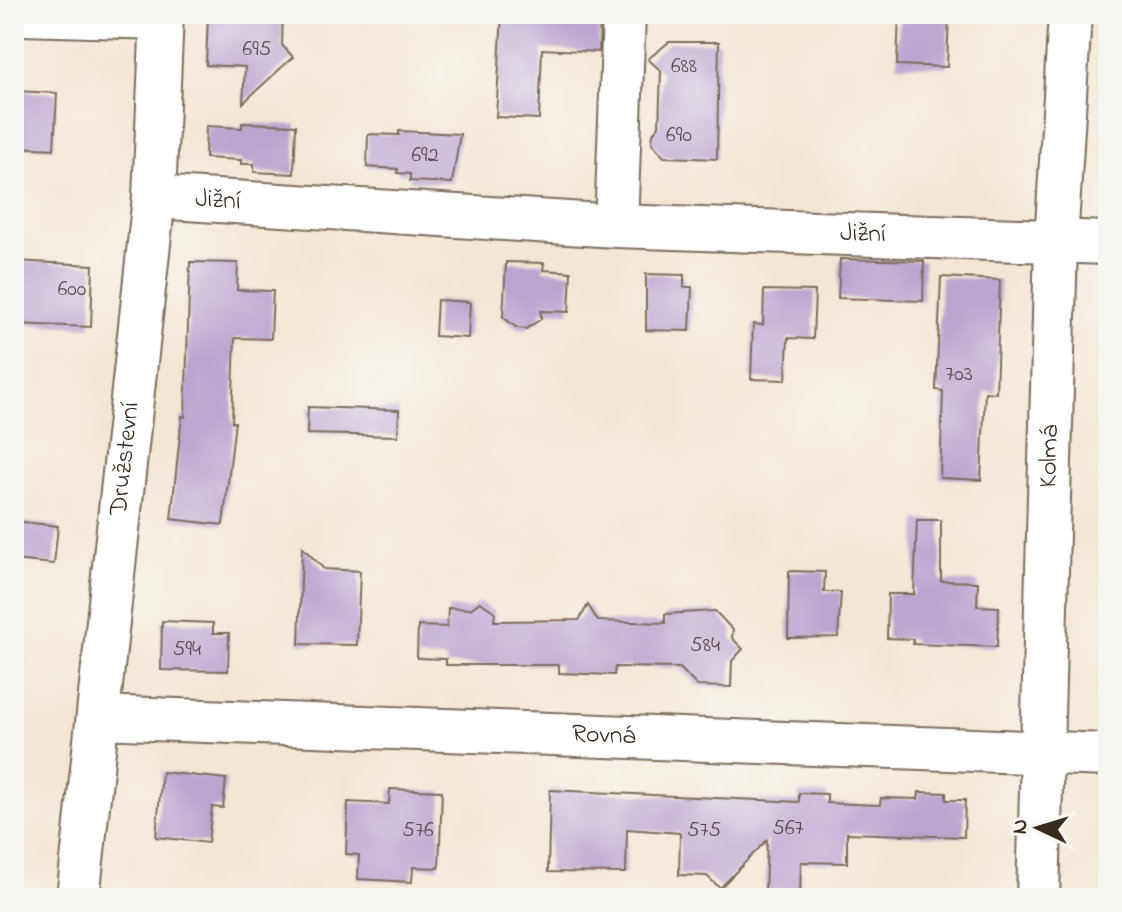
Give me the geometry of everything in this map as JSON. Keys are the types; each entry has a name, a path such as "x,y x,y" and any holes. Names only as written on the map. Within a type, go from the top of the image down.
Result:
{"street":[{"name":"Družstevní","path":"22,14 162,16 154,197 78,898"},
{"path":"616,226 624,14"},
{"name":"Kolmá","path":"1038,898 1056,243 1070,14"},
{"name":"Jižní","path":"154,197 616,226 1108,243"},
{"name":"Rovná","path":"98,717 1108,755"}],"building":[{"path":"208,14 283,14 282,45 293,57 243,103 245,67 206,65"},
{"path":"502,14 600,14 599,52 542,49 539,119 496,117"},
{"path":"899,14 949,14 947,67 897,65"},
{"path":"669,42 719,42 717,159 664,157 652,143 653,133 659,126 661,71 648,59"},
{"path":"14,91 57,93 54,149 14,147"},
{"path":"242,123 296,125 294,174 254,172 254,164 241,164 241,160 205,158 206,126 242,128"},
{"path":"399,131 460,134 452,183 410,181 410,174 397,173 398,169 367,167 368,134 399,135"},
{"path":"840,259 924,261 923,301 838,298"},
{"path":"14,261 93,265 91,327 14,324"},
{"path":"190,262 238,263 237,290 273,291 271,339 235,338 232,422 235,422 223,525 171,519 182,416 185,417"},
{"path":"506,262 544,263 543,270 571,272 569,312 541,311 541,319 526,329 517,328 503,317"},
{"path":"646,274 684,275 684,287 692,287 690,331 646,330"},
{"path":"941,277 1000,280 996,393 985,392 981,480 940,478 943,391 936,390"},
{"path":"764,290 815,291 813,339 788,338 786,380 751,379 753,324 763,325"},
{"path":"437,300 470,302 468,338 435,336"},
{"path":"308,407 399,410 398,436 307,434"},
{"path":"917,520 941,520 941,581 978,582 977,606 999,607 997,647 913,644 913,639 887,638 888,594 914,594"},
{"path":"14,521 58,526 54,564 14,560"},
{"path":"302,547 324,569 360,571 357,645 299,644"},
{"path":"789,571 825,572 824,592 841,592 838,637 788,638"},
{"path":"480,602 495,612 494,621 579,620 588,605 598,621 665,623 665,614 715,611 733,630 732,638 743,649 732,661 731,687 697,686 680,668 615,667 614,675 559,673 559,665 446,665 446,659 417,658 418,626 447,627 448,608 470,609"},
{"path":"162,621 213,623 213,633 229,633 228,671 161,670"},
{"path":"162,772 226,779 223,808 212,807 208,843 156,837"},
{"path":"390,789 442,791 439,868 413,867 412,882 358,879 359,855 346,854 348,802 389,804"},
{"path":"550,790 799,802 799,793 827,794 827,803 880,805 881,798 918,799 919,792 946,793 946,800 965,800 964,837 847,833 847,863 801,862 800,895 765,894 767,840 720,888 707,876 679,875 680,833 627,829 626,873 548,872"}]}
